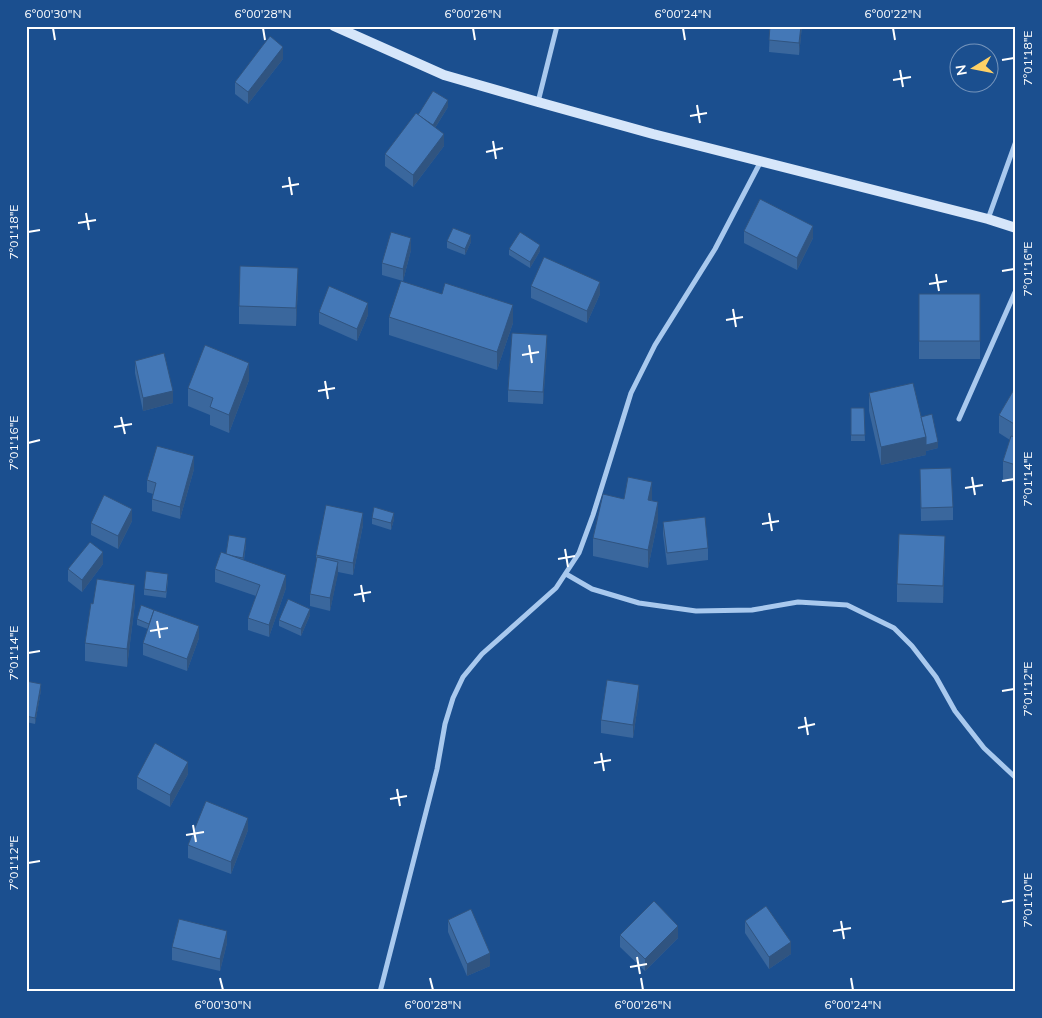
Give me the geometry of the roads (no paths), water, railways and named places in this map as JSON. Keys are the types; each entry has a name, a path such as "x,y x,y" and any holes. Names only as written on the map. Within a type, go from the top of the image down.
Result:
{"street":[{"path":"334,26 444,75 653,134 988,218 1016,228"},
{"path":"538,102 557,26"},
{"path":"988,218 1016,141"},
{"path":"380,992 437,770 445,724 453,698 463,677 482,654 556,588 579,553 593,515 631,393 655,344 715,249 761,161"},
{"path":"959,418 1016,290"},
{"path":"566,574 592,589 639,603 696,611 752,610 798,602 848,605 894,628 912,646 936,677 961,719 984,748 1016,778"}]}
